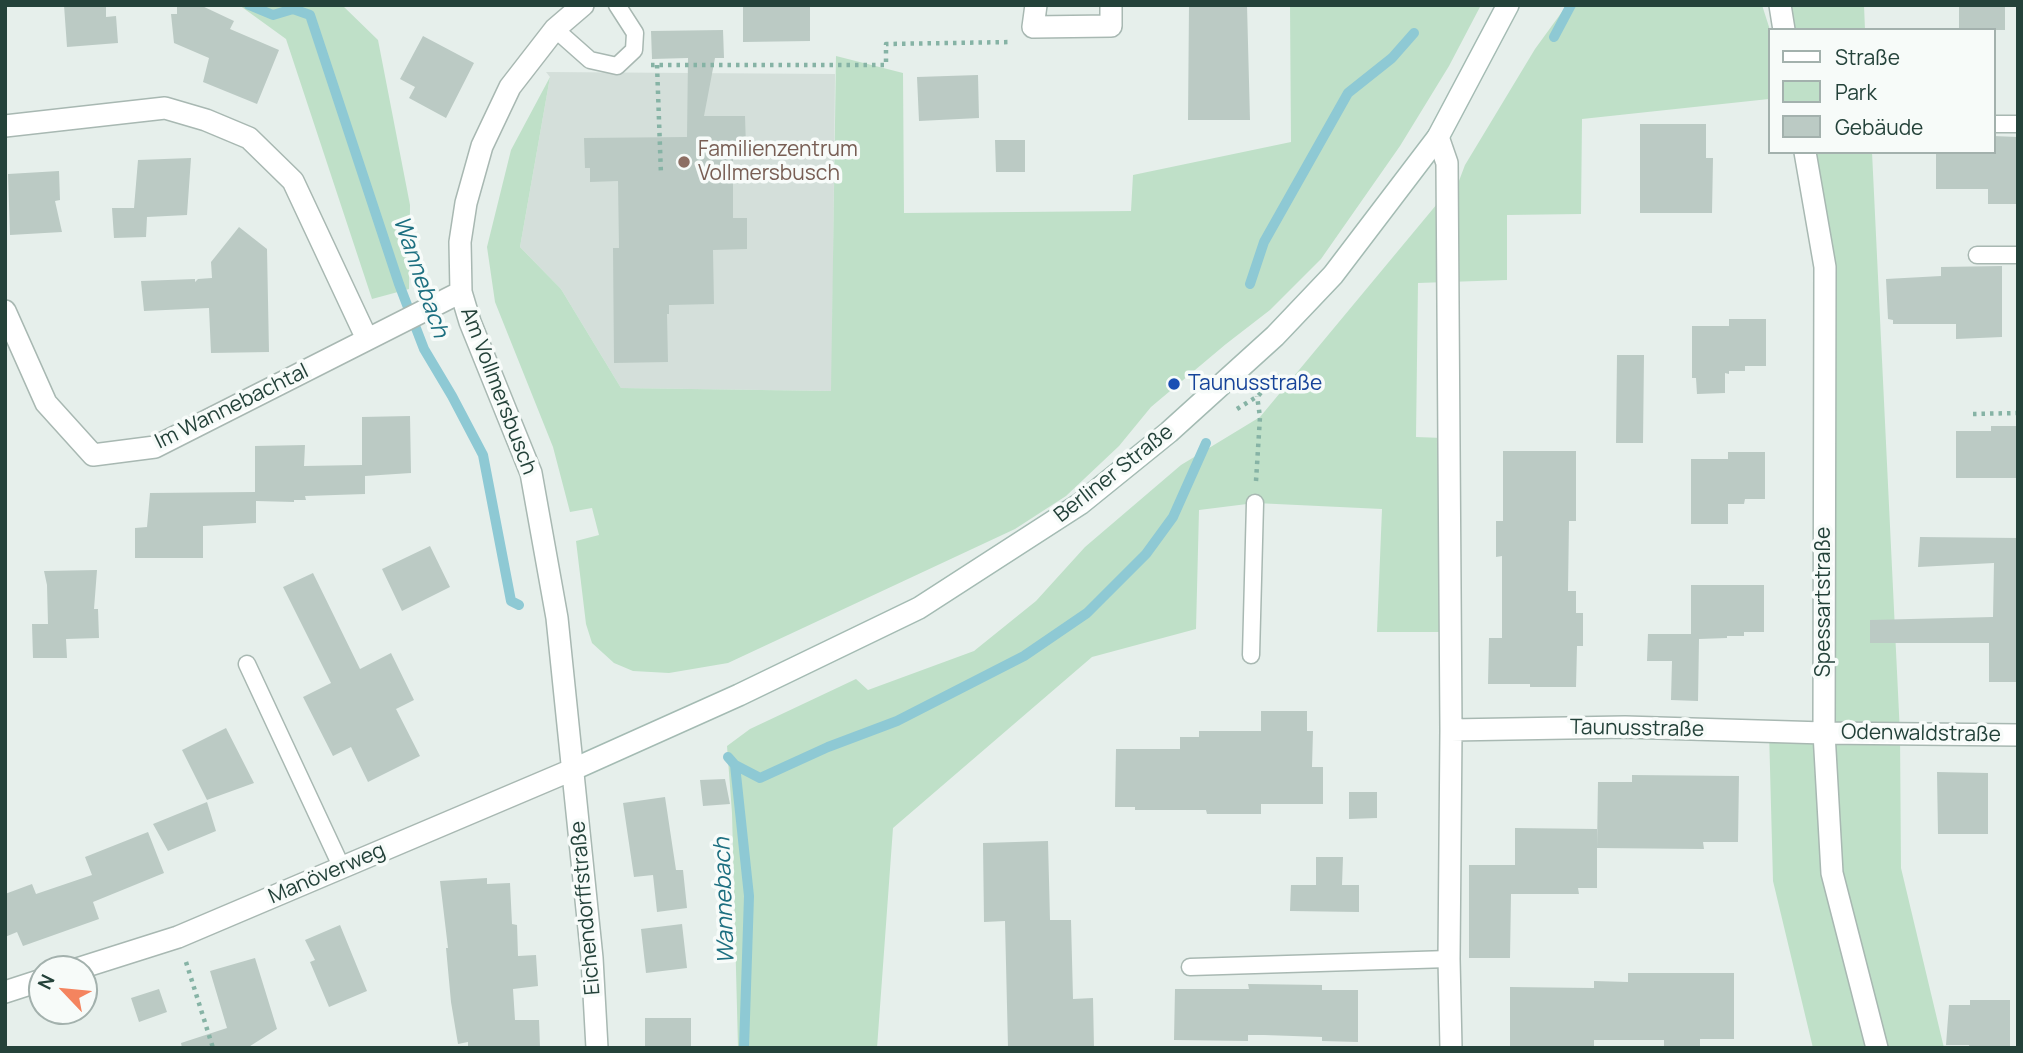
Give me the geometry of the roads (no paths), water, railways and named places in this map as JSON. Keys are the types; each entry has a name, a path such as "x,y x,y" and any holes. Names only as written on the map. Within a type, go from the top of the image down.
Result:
{"street":[{"name":"Am Vollmersbusch","path":"574,769 557,618 531,472 470,322 461,292 460,242 466,203 482,146 510,87 555,29 583,5"},
{"path":"1036,5 1033,27 1111,26 1111,5"},
{"name":"Berliner Straße","path":"574,769 739,695 919,608 1080,504 1169,432 1275,336 1333,275 1438,137 1508,5"},
{"path":"1780,5 1784,28"},
{"path":"5,126 164,108 206,120 249,138 293,181 367,339"},
{"path":"1438,137 1447,163 1451,1048"},
{"name":"Spessartstraße","path":"1805,154 1825,267 1824,733 1832,873 1877,1048"},
{"name":"Im Wannebachtal","path":"5,311 46,403 93,455 155,447 461,292"},
{"name":"Taunusstraße","path":"1451,730 1625,727 1824,733"},
{"name":"Odenwaldstraße","path":"1824,733 2018,735"},
{"name":"Manöverweg","path":"98,962 178,937 574,769"},
{"name":"Eichendorffstraße","path":"574,769 592,958 597,1048"},
{"path":"5,992 28,985"}],"lane":[{"path":"555,29 590,60 617,66 634,50 635,33 617,5"},
{"path":"1995,124 2018,124"},
{"path":"1977,255 2018,255"},
{"path":"1251,655 1255,503"},
{"path":"247,664 342,867"},
{"path":"1190,967 1449,959"}],"waterway":[{"name":"Wannebach","path":"249,5 273,15 293,9 310,15 399,284 424,349 483,455 511,601 519,605"},
{"path":"1554,37 1571,5"},
{"path":"1250,284 1264,242 1348,93 1392,58 1414,33"},
{"path":"735,765 760,778 828,747 897,721 1024,656 1087,613 1146,554 1173,517 1206,443"},
{"name":"Wannebach","path":"728,757 735,765 749,896 744,1048"}],"place":[{"name":"Familienzentrum Vollmersbusch","path":"684,162"},
{"name":"Taunusstraße","path":"1174,384"}]}
